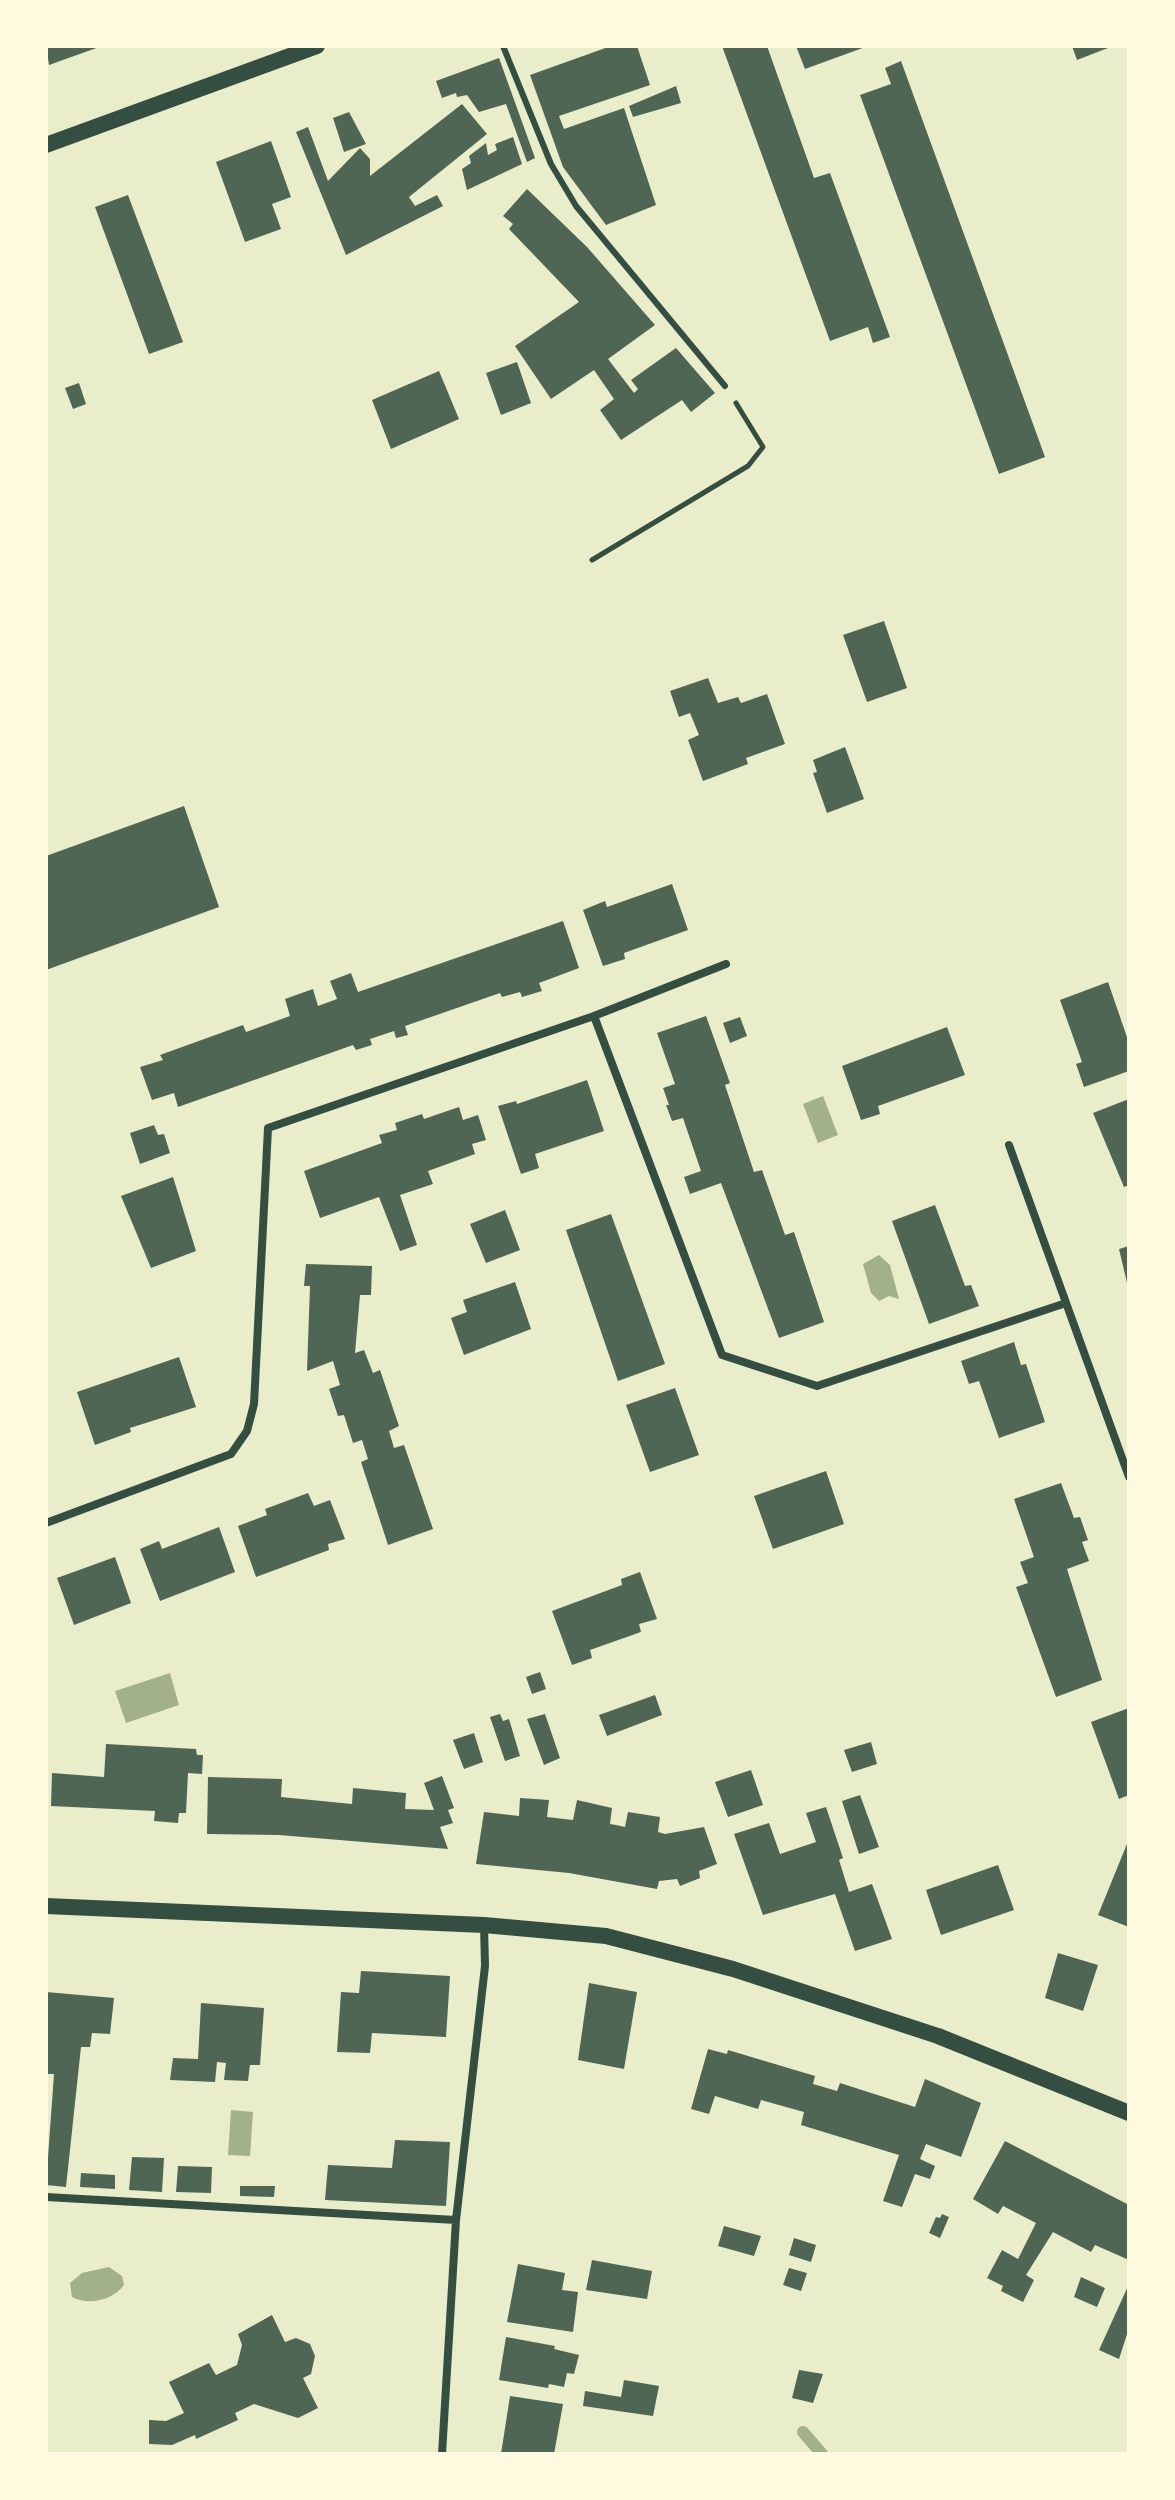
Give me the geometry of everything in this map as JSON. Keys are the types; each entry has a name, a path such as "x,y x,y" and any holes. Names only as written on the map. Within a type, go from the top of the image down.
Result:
{"main road":[{"path":"46,145 317,46"},
{"path":"46,1906 484,1925 606,1936 733,1969 938,2036 1129,2113"}],"street":[{"path":"46,1523 231,1454 247,1431 254,1404 268,1128 594,1016 726,964"},
{"path":"594,1016 722,1355 817,1386 1066,1303"},
{"path":"1009,1145 1129,1477"},
{"path":"442,2454 456,2220 485,1966 484,1925"},
{"path":"46,2197 456,2220"}],"lane":[{"path":"503,46 551,164 576,206 725,386"}],"path":[{"path":"592,560 748,466 763,447 725,386"}],"shaded area":[{"path":"823,1096 838,1135 818,1143 803,1104"},
{"path":"879,1255 890,1265 899,1299 889,1296 879,1301 871,1293 863,1264"},
{"path":"170,1673 179,1705 126,1723 115,1691"},
{"path":"231,2110 253,2112 250,2156 228,2155"},
{"path":"109,2267 122,2276 124,2285 119,2290 107,2298 93,2301 72,2297 70,2283 82,2273"}],"building":[{"path":"46,46 102,46 49,65"},
{"path":"611,46 637,46 650,85 559,116 564,129 624,108 656,205 606,225 563,167 530,75"},
{"path":"722,46 767,46 814,178 830,173 890,337 873,343 868,327 830,341"},
{"path":"796,46 868,46 805,69"},
{"path":"1072,46 1113,46 1077,60"},
{"path":"499,58 535,158 527,162 506,104 479,112 467,95 457,97 456,93 442,98 436,81"},
{"path":"901,61 1045,457 999,474 860,95 891,84 885,68"},
{"path":"676,86 681,103 633,117 629,106"},
{"path":"462,104 487,134 409,197 415,206 437,195 443,206 346,255 296,132 308,127 328,181 360,148 370,159 370,176"},
{"path":"349,112 366,144 344,152 333,118"},
{"path":"513,137 522,164 467,190 462,169 471,163 469,156 486,143 488,155 497,150 495,144"},
{"path":"271,141 291,197 272,204 281,229 245,242 216,162"},
{"path":"527,189 587,247 655,325 608,359 634,393 638,389 631,380 676,348 715,393 691,412 682,400 621,440 600,410 614,399 594,370 551,399 515,346 579,302 509,229 513,224 503,216"},
{"path":"128,195 183,342 149,354 95,207"},
{"path":"517,362 531,403 501,415 486,373"},
{"path":"439,371 459,419 391,449 372,400"},
{"path":"79,383 86,404 73,409 65,388"},
{"path":"884,621 907,688 867,702 843,635"},
{"path":"708,678 718,703 738,697 741,703 767,694 785,744 746,758 748,764 703,781 688,740 699,735 690,713 679,717 670,691"},
{"path":"845,747 864,799 827,813 813,773 817,772 813,760"},
{"path":"184,806 219,907 46,970 46,856"},
{"path":"672,884 688,930 624,953 625,959 603,966 583,910 605,901 607,907"},
{"path":"563,921 579,968 539,983 542,991 522,997 520,992 502,997 500,993 405,1026 408,1035 396,1038 394,1031 370,1039 372,1045 356,1050 353,1045 178,1107 174,1093 152,1100 140,1067 163,1060 160,1055 243,1025 246,1032 290,1016 285,999 313,989 318,1006 337,999 330,981 351,973 358,992"},
{"path":"1108,982 1129,1043 1129,1071 1084,1087 1076,1064 1082,1062 1060,1000"},
{"path":"706,1016 730,1083 725,1085 754,1172 762,1170 785,1235 794,1232 824,1322 779,1338 721,1183 690,1194 684,1177 701,1171 683,1118 672,1121 666,1105 669,1105 663,1088 675,1084 657,1033"},
{"path":"740,1017 747,1036 730,1043 723,1023"},
{"path":"947,1027 965,1075 878,1106 880,1114 861,1120 842,1066"},
{"path":"587,1080 604,1131 535,1154 539,1168 521,1174 498,1106 516,1101 517,1104"},
{"path":"1129,1099 1129,1185 1124,1187 1093,1113"},
{"path":"459,1107 463,1120 478,1115 486,1140 472,1144 475,1154 428,1171 433,1184 400,1195 417,1245 400,1251 379,1197 320,1218 304,1171 382,1143 379,1135 397,1130 395,1123 422,1114 424,1119"},
{"path":"154,1125 158,1135 164,1134 170,1153 140,1164 130,1133"},
{"path":"173,1177 196,1251 151,1268 121,1196"},
{"path":"935,1205 965,1286 971,1285 979,1306 929,1324 892,1221"},
{"path":"505,1210 520,1250 486,1263 470,1224"},
{"path":"611,1214 665,1364 618,1381 566,1230"},
{"path":"1129,1246 1129,1291 1119,1249"},
{"path":"306,1264 372,1266 371,1295 360,1295 355,1353 364,1350 373,1373 380,1370 399,1426 389,1431 394,1448 404,1445 433,1529 388,1545 361,1462 368,1459 362,1440 353,1443 344,1415 338,1416 329,1389 340,1385 333,1361 307,1371 310,1286 304,1286"},
{"path":"515,1282 531,1329 464,1355 451,1318 467,1312 463,1300"},
{"path":"1014,1342 1021,1365 1026,1364 1045,1422 999,1438 979,1381 969,1384 961,1361"},
{"path":"179,1357 196,1407 130,1428 131,1432 95,1445 77,1392"},
{"path":"675,1388 699,1455 650,1472 626,1405"},
{"path":"826,1471 844,1524 773,1549 754,1496"},
{"path":"1061,1483 1074,1518 1080,1517 1088,1540 1082,1542 1089,1561 1067,1569 1102,1680 1056,1697 1016,1587 1028,1583 1020,1562 1034,1557 1014,1499"},
{"path":"308,1493 314,1506 330,1500 345,1539 328,1544 329,1550 256,1577 238,1526 267,1515 265,1509"},
{"path":"219,1527 235,1572 160,1601 140,1549 159,1541 162,1549"},
{"path":"115,1557 131,1603 74,1625 57,1578"},
{"path":"640,1572 657,1619 639,1624 641,1632 590,1650 592,1658 572,1665 552,1611 622,1585 621,1579"},
{"path":"540,1672 546,1689 532,1694 526,1677"},
{"path":"655,1695 662,1715 607,1736 599,1715"},
{"path":"1129,1708 1129,1795 1119,1799 1091,1722"},
{"path":"500,1714 503,1721 509,1719 520,1756 505,1761 490,1717"},
{"path":"545,1714 560,1758 544,1765 527,1719"},
{"path":"474,1733 483,1762 464,1769 453,1740"},
{"path":"871,1742 877,1764 852,1772 844,1750"},
{"path":"106,1744 196,1749 197,1755 203,1755 202,1774 188,1773 186,1813 179,1813 178,1823 154,1821 155,1811 51,1806 52,1773 104,1777"},
{"path":"751,1770 763,1805 728,1817 715,1782"},
{"path":"442,1776 454,1808 448,1810 453,1823 440,1827 448,1849 279,1835 207,1834 208,1777 282,1779 281,1797 352,1804 353,1788 406,1793 405,1809 434,1810 424,1783"},
{"path":"860,1795 879,1847 859,1854 842,1801"},
{"path":"520,1798 549,1800 547,1817 573,1820 577,1800 612,1808 610,1824 625,1827 628,1812 660,1817 658,1832 665,1834 704,1827 717,1864 699,1871 700,1878 680,1886 677,1879 659,1881 657,1889 569,1873 476,1864 484,1812 519,1816"},
{"path":"826,1807 843,1858 839,1860 849,1892 872,1884 892,1939 855,1951 835,1894 763,1915 734,1834 769,1823 780,1854 816,1842 806,1813"},
{"path":"1129,1839 1129,1927 1098,1915"},
{"path":"998,1865 1014,1910 941,1935 926,1890"},
{"path":"1058,1953 1098,1965 1083,2011 1045,1998"},
{"path":"361,1971 450,1976 446,2037 372,2033 370,2053 337,2052 341,1992 359,1993"},
{"path":"589,1983 637,1992 624,2069 578,2060"},
{"path":"46,1992 114,1998 110,2034 92,2033 90,2047 81,2047 66,2187 46,2185 54,2074 46,2074"},
{"path":"201,2003 264,2008 260,2065 250,2065 248,2081 224,2080 226,2063 217,2062 215,2082 170,2080 173,2058 198,2059"},
{"path":"708,2049 727,2054 728,2050 815,2076 813,2084 837,2091 840,2083 915,2107 925,2079 981,2103 961,2157 926,2144 920,2159 935,2166 930,2179 915,2174 902,2207 883,2201 899,2155 801,2125 804,2112 761,2100 758,2109 715,2096 709,2114 691,2109"},
{"path":"395,2140 450,2142 446,2206 325,2200 328,2165 392,2168"},
{"path":"1005,2141 1129,2205 1129,2260 1095,2245 1091,2252 1053,2232 1026,2275 1034,2280 1023,2302 1001,2291 1003,2286 987,2278 1002,2250 1018,2259 1036,2223 1003,2206 998,2214 973,2199"},
{"path":"132,2157 164,2158 162,2192 129,2190"},
{"path":"178,2166 212,2167 211,2193 176,2192"},
{"path":"81,2173 115,2175 115,2189 80,2187"},
{"path":"240,2186 275,2186 274,2197 240,2196"},
{"path":"942,2214 949,2217 940,2238 929,2233 936,2217 940,2218"},
{"path":"724,2226 761,2236 754,2256 718,2246"},
{"path":"794,2238 816,2245 811,2262 789,2255"},
{"path":"592,2260 652,2271 647,2299 586,2290"},
{"path":"518,2264 565,2273 562,2290 578,2292 573,2332 507,2322"},
{"path":"789,2268 807,2273 801,2291 783,2285"},
{"path":"1081,2277 1105,2288 1097,2307 1074,2297"},
{"path":"1129,2284 1129,2328 1119,2359 1099,2350"},
{"path":"272,2315 285,2342 296,2338 310,2344 315,2356 311,2374 303,2378 318,2408 298,2418 254,2404 235,2413 238,2420 196,2439 195,2435 172,2445 149,2444 149,2420 166,2421 184,2413 169,2382 209,2363 216,2375 237,2365 242,2345 238,2334"},
{"path":"506,2337 555,2346 554,2349 579,2355 574,2374 567,2373 564,2387 549,2384 548,2388 499,2380"},
{"path":"799,2370 823,2374 813,2403 792,2398"},
{"path":"624,2380 659,2386 653,2416 583,2406 585,2391 621,2397"},
{"path":"510,2396 563,2404 554,2454 501,2454"}],"waterway":[{"path":"803,2432 822,2454"}]}
